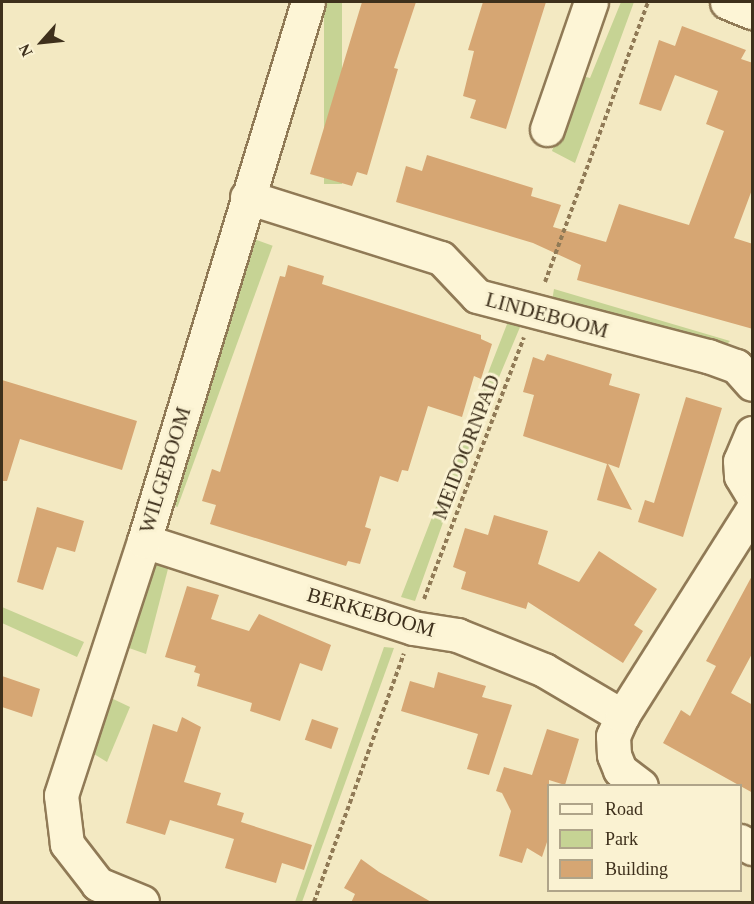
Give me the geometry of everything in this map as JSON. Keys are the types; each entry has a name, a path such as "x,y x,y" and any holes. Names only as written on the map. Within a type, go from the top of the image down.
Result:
{"street":[{"name":"WILGEBOOM","path":"142,903 98,884 67,844 61,795 144,542 247,197 309,2"},
{"path":"547,129 591,2"},
{"path":"727,2 753,12"},
{"name":"LINDEBOOM","path":"247,197 441,258 477,296 534,313 708,357 736,366 753,384"},
{"path":"753,433 740,461 741,476 753,494"},
{"path":"635,784 620,770 614,755 613,736 622,716 753,510"},
{"name":"BERKEBOOM","path":"144,542 413,628 457,635 544,670 622,716"}],"path":[{"name":"MEIDOORNPAD","path":"314,903 413,628 534,313 648,2"}],"green space":[{"path":"324,2 342,2 342,184 324,184"},
{"path":"621,2 634,2 575,163 552,151 578,75 590,78"},
{"path":"251,238 273,246 178,507 156,499"},
{"path":"554,289 730,341 721,350 551,307"},
{"path":"509,319 523,320 471,444 415,601 401,597"},
{"path":"147,559 169,565 146,654 129,648"},
{"path":"2,607 84,642 77,657 2,623"},
{"path":"384,647 394,648 302,902 295,902"},
{"path":"111,698 130,707 107,762 94,754"}],"building":[{"path":"362,2 416,2 394,68 398,69 367,175 357,172 352,186 310,174"},
{"path":"483,2 546,2 506,129 470,118 476,100 463,96 474,51 468,50"},
{"path":"682,26 746,50 741,59 753,63 753,187 734,238 753,244 753,329 577,280 581,265 533,243 396,202 406,166 422,171 427,155 533,188 531,196 561,205 553,227 606,242 619,204 689,225 724,131 706,124 718,91 675,75 661,111 639,104 659,40 675,46"},
{"path":"288,265 324,276 322,284 481,335 481,339 492,344 481,379 474,376 462,417 428,406 408,471 402,470 398,482 380,476 365,527 371,529 360,564 348,561 346,566 210,524 216,505 202,501 212,469 220,472 280,276 285,277"},
{"path":"547,354 612,374 609,385 640,394 619,468 608,464 632,510 597,500 607,464 523,436 534,395 523,392 533,357 544,361"},
{"path":"2,380 137,421 122,470 20,439 7,481 2,481"},
{"path":"686,397 722,408 683,537 638,522 645,500 654,503"},
{"path":"37,507 84,521 75,552 57,547 43,590 17,582"},
{"path":"494,515 548,531 538,564 579,582 599,551 657,589 634,625 643,631 623,663 528,602 526,609 461,589 466,572 453,567 465,528 488,535"},
{"path":"753,574 753,652 731,693 753,705 753,793 742,787 742,784 737,784 663,743 681,710 690,716 716,666 706,661"},
{"path":"187,586 219,595 211,619 249,631 259,614 331,645 322,671 300,663 280,721 250,711 252,703 197,686 200,674 194,672 196,666 165,657"},
{"path":"438,672 486,686 482,697 512,705 489,775 467,769 478,734 401,711 410,681 434,688"},
{"path":"2,676 40,689 32,717 2,707"},
{"path":"182,717 201,727 184,782 221,793 217,805 244,813 241,822 312,845 304,870 282,863 276,883 225,868 234,839 170,820 165,835 126,823 153,724 177,732"},
{"path":"312,719 338,728 331,749 305,740"},
{"path":"547,729 579,739 565,784 549,780 547,784 547,842 542,857 527,848 522,863 499,856 511,811 502,793 496,791 504,767 532,775"},
{"path":"361,859 433,903 351,903 355,894 344,888"}]}
